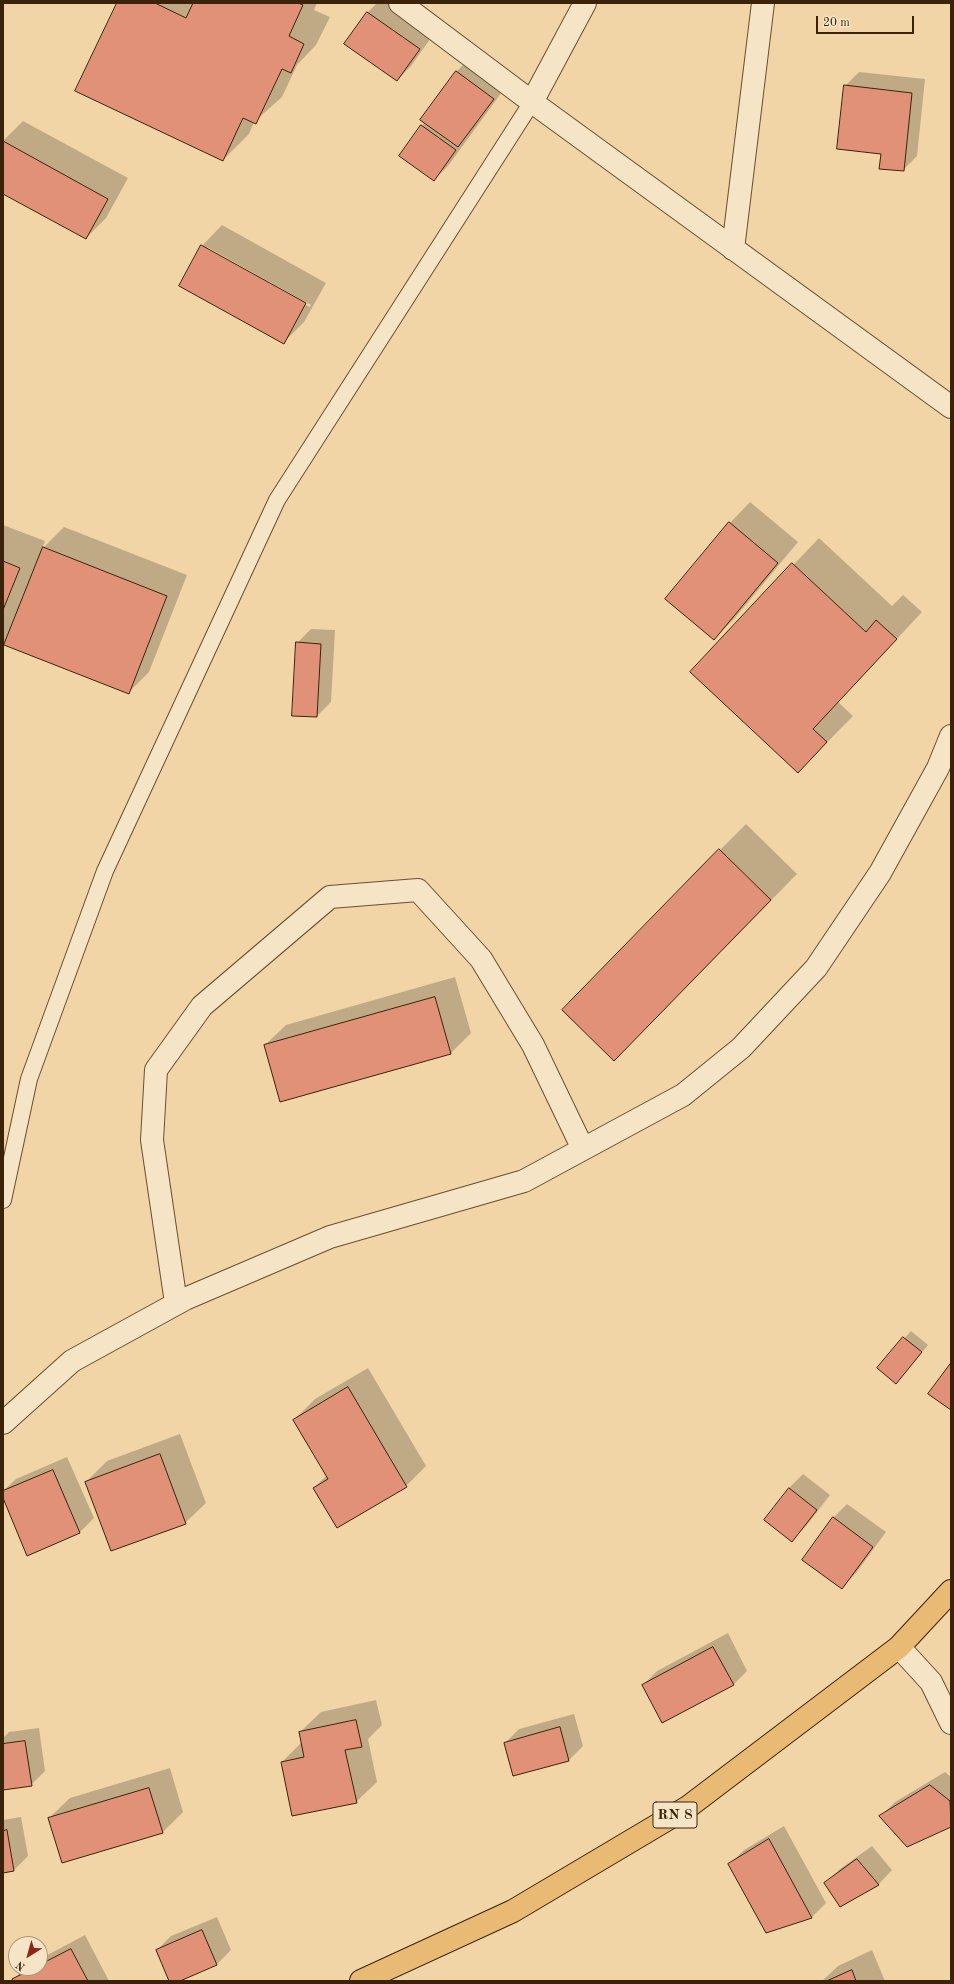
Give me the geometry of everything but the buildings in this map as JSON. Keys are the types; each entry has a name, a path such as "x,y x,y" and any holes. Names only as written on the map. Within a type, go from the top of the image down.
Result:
{"main road":[{"name":"RN 8","path":"361,1981 514,1911 688,1808 899,1647 951,1591"}],"street":[{"path":"400,3 532,102 951,407"},
{"path":"532,102 585,3"},
{"path":"734,249 763,3"},
{"path":"3,1423 72,1361 176,1303 330,1237 524,1181 683,1095 741,1048 816,968 880,874 938,768 951,736"},
{"path":"176,1303 152,1140 156,1070 202,1006 330,897 418,890 481,959 533,1046 583,1149"},
{"path":"899,1647 932,1682 951,1723"}],"lane":[{"path":"3,1200 29,1079 105,871 277,500 532,102"}]}
